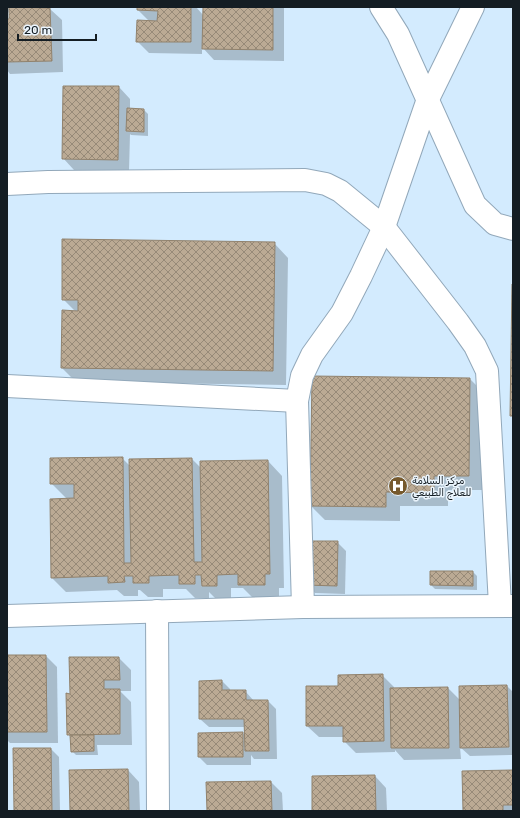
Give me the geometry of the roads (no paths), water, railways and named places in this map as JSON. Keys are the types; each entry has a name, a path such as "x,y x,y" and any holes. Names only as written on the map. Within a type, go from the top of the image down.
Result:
{"street":[{"path":"381,7 398,34 475,205 495,224 513,229"},
{"path":"303,607 297,400 302,376 312,355 342,313 384,228 428,99 473,7"},
{"path":"7,184 48,182 306,180 326,184 340,191 384,228 471,340 487,371 506,606 303,607 7,616"},
{"path":"7,386 297,400"},
{"path":"157,611 158,811"}],"place":[{"name":"مركز السلامة للعلاج الطبيعي","path":"398,486"}]}
